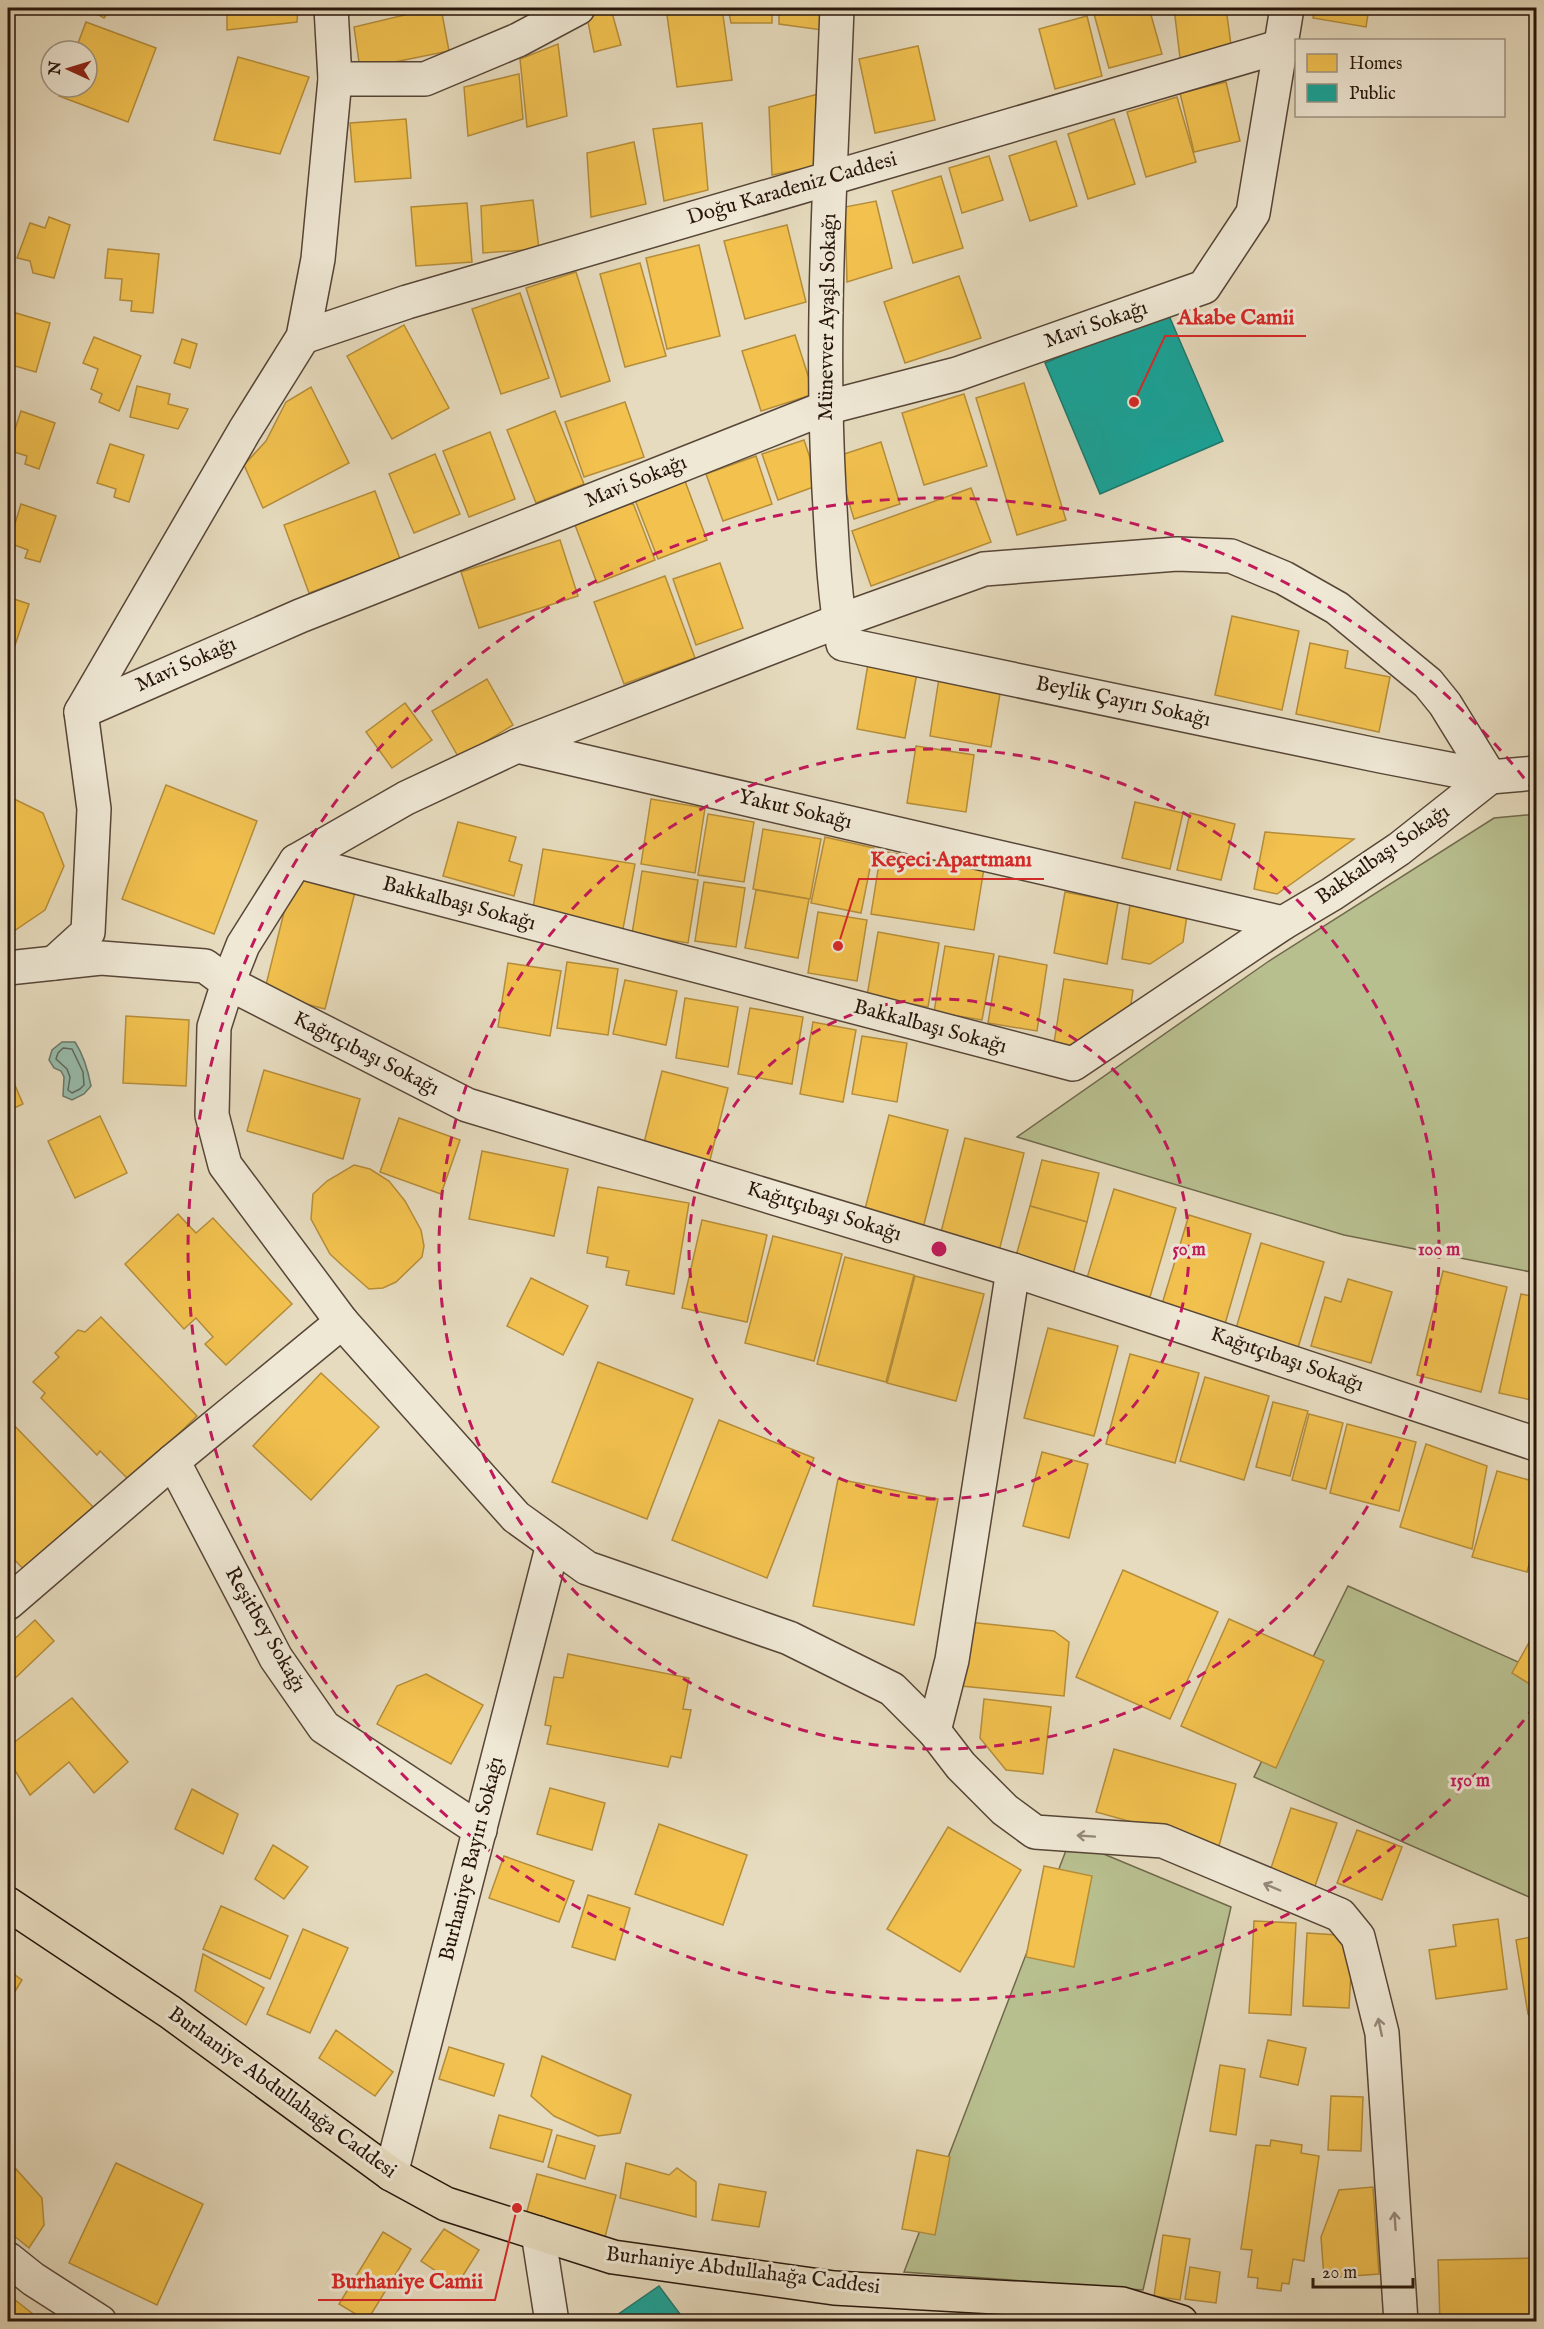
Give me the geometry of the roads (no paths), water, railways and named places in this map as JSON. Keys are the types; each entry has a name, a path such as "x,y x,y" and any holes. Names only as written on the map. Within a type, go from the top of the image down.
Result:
{"main road":[{"name":"Burhaniye Abdullahağa Caddesi","path":"8,1904 170,2012 391,2174 446,2204 613,2257 834,2288 1122,2304 1181,2322"}],"street":[{"path":"54,963 88,932 94,809 81,712 245,430 303,337 318,259 334,79 331,8"},
{"path":"334,79 425,79 518,40 578,8"},
{"name":"Münevver Ayaşlı Sokağı","path":"833,555 825,408 830,177 837,8"},
{"path":"1282,46 1287,8"},
{"name":"Doğu Karadeniz Caddesi","path":"303,337 407,302 1282,46"},
{"name":"Mavi Sokağı","path":"81,712 300,616 825,408 957,374 1204,286 1253,213 1282,46"},
{"path":"1401,2322 1382,2033 1358,1936 1340,1915 1163,1841 1035,1832 1005,1810 961,1766 934,1731 892,1689 789,1638 587,1568 516,1517 342,1322 225,1165 212,1115 214,1027 243,945 296,861 406,798 518,746 839,621 984,568 1176,554 1232,556 1284,578 1337,608 1428,683 1445,704 1490,777 1536,773"},
{"name":"Beylik Çayırı Sokağı","path":"833,555 843,644 1490,777"},
{"name":"Yakut Sokağı","path":"518,746 1283,923"},
{"name":"Bakkalbaşı Sokağı","path":"296,861 1073,1064 1283,923 1332,894 1399,849 1490,777"},
{"name":"Kağıtçıbaşı Sokağı","path":"8,968 101,958 205,966 228,983 467,1105 1013,1270 1536,1444"},
{"path":"934,1731 952,1660 1013,1270"},
{"path":"8,1603 173,1461 342,1322"},
{"name":"Reşitbey Sokağı","path":"173,1461 276,1658 324,1727 480,1830"},
{"name":"Burhaniye Bayırı Sokağı","path":"391,2174 553,1544"},
{"path":"538,2234 552,2322"},
{"path":"8,2259 33,2279 100,2322"}],"water":[{"path":"62,1042 75,1042 85,1063 91,1086 84,1094 72,1100 63,1096 64,1077 49,1060 52,1050"}],"place":[{"name":"Akabe Camii","path":"1134,402"},
{"name":"Keçeci Apartmanı","path":"838,946"},
{"name":"Burhaniye Camii","path":"517,2208"}]}
